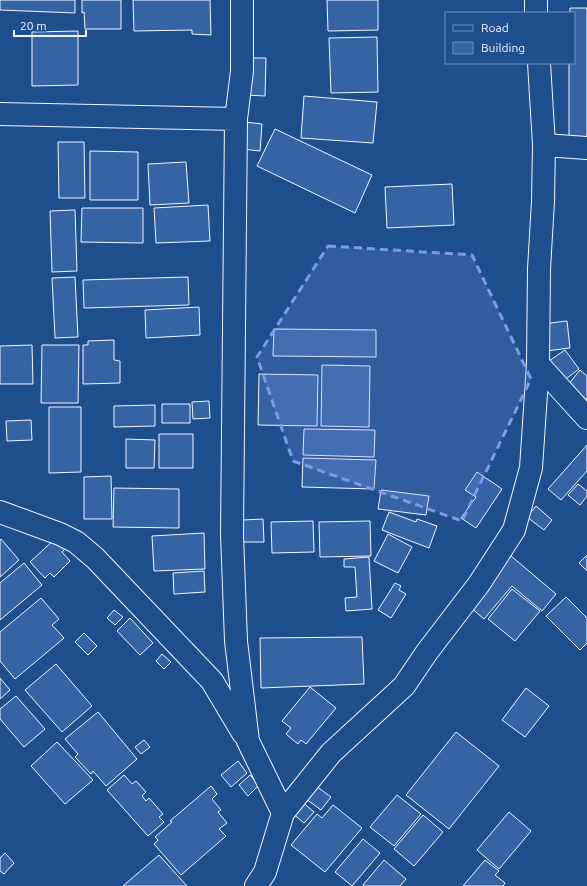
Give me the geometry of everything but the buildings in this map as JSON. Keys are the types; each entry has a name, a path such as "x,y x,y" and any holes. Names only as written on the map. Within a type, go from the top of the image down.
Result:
{"street":[{"path":"242,0 242,71 236,119 232,534 236,641 248,741"},
{"path":"536,0 536,12"},
{"path":"256,886 265,872 283,813 331,753 404,686 426,652 479,584 514,530 531,468 538,364 539,268 543,201 544,145 539,64"},
{"path":"0,114 236,119"},
{"path":"544,145 587,148"},
{"path":"538,364 587,418"},
{"path":"0,512 60,534 76,542 94,558 212,681 248,741 283,813"}],"highlighted area":[{"path":"328,246 472,255 531,379 462,521 293,461 257,357"}]}
